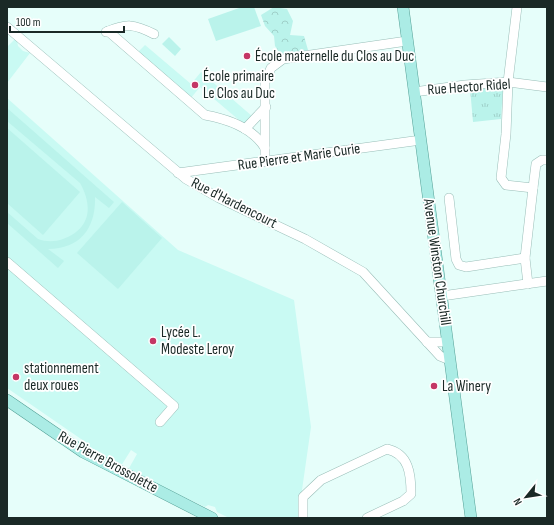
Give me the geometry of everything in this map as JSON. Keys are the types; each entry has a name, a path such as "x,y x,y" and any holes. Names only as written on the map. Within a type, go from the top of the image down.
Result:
{"main road":[{"name":"Avenue Winston Churchill","path":"403,7 471,518"},
{"name":"Rue Pierre Brossolette","path":"7,400 84,452 212,518"}],"street":[{"path":"517,7 508,82 506,134 500,178 506,185 533,188"},
{"name":"Rue d'Hardencourt","path":"7,26 178,173 203,190 305,238 363,272 440,356 450,360"},
{"path":"154,34 137,26 125,26 107,32 205,115 225,118 245,129 262,143 265,148"},
{"path":"265,162 265,82 271,68 283,59 407,41"},
{"name":"Rue Hector Ridel","path":"414,92 465,85 508,82 547,87"},
{"path":"245,129 266,107"},
{"name":"Rue Pierre et Marie Curie","path":"178,173 421,140"},
{"path":"528,284 525,258 536,164 542,160 547,160"},
{"path":"449,198 456,259 459,265 466,267 525,258"},
{"path":"7,262 174,406 160,422"},
{"path":"442,296 547,281"},
{"path":"427,342 448,342"},
{"path":"303,518 303,498 321,480 387,449 400,453 407,465 411,481 411,494 403,501 367,518"}],"shaded area":[{"path":"15,39 18,46 23,51 30,53 7,83 7,47"},
{"name":"École primaire Le Clos au Duc","path":"145,45 191,84 201,72 253,117 246,126 200,87 190,99 137,53"},
{"name":"Lycée L. Modeste Leroy","path":"7,98 178,250 294,300 311,427 298,518 229,518 217,512 215,507 208,505 205,507 128,470 137,454 131,450 121,466 80,442 81,439 7,388"}],"green space":[{"path":"242,7 254,7 261,26 216,41 208,19"},
{"path":"274,7 287,9 293,21 290,35 304,36 308,50 283,57 275,46 274,36 265,26 261,15"},
{"path":"169,37 181,49 175,56 162,44"},
{"path":"470,88 503,88 501,119 473,122"},
{"path":"7,108 114,202 109,208 95,197 93,218 84,234 78,240 69,245 60,248 48,249 64,261 58,268 7,223 7,212 38,239 54,241 72,235 84,223 87,216 87,200 80,183 7,121"},
{"path":"7,128 80,192 43,235 7,203"},
{"path":"122,202 162,238 118,289 77,253"}],"place":[{"name":"École maternelle du Clos au Duc","path":"247,56"},
{"name":"École primaire Le Clos au Duc","path":"195,85"},
{"name":"Lycée L. Modeste Leroy","path":"153,341"},
{"name":"stationnement deux roues","path":"16,377"},
{"name":"La Winery","path":"434,386"}]}
